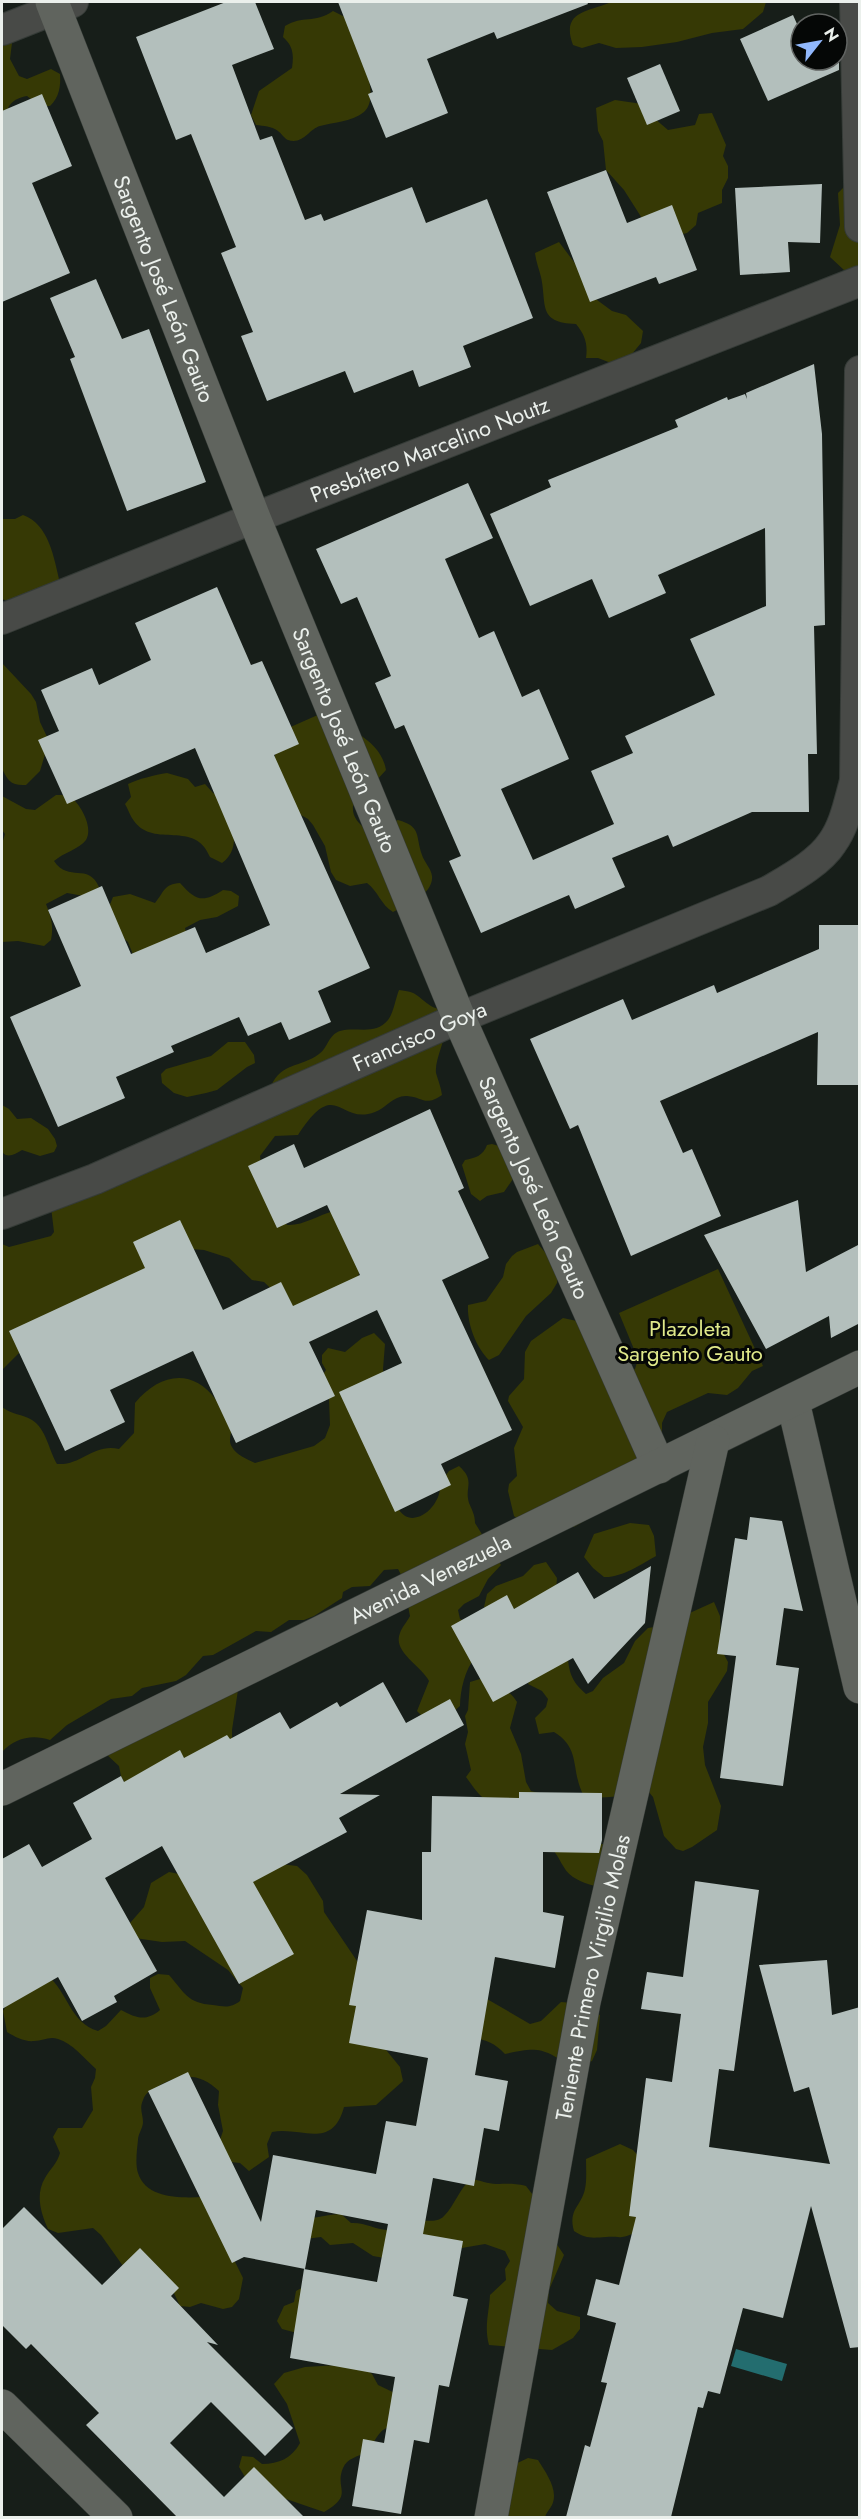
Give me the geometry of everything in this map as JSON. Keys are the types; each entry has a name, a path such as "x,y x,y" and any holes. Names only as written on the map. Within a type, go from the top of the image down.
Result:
{"street":[{"path":"855,2 860,227"},
{"path":"2,30 60,4"},
{"name":"Sargento José León Gauto","path":"60,4 254,518 459,1018 659,1467"},
{"name":"Presbítero Marcelino Noutz","path":"2,619 860,281"},
{"name":"Francisco Goya","path":"2,1214 95,1179 459,1018 769,891 802,870 832,844 846,814 855,782 860,371"},
{"name":"Avenida Venezuela","path":"2,1789 793,1402 860,1367"},
{"path":"793,1402 860,1687"},
{"name":"Teniente Primero Virgilio Molas","path":"491,2517 584,2002 713,1441"},
{"path":"2,2406 117,2517"}],"green space":[{"path":"611,2 766,2 763,12 743,29 642,47 616,48 599,43 582,48 573,45 570,25 574,19 579,14"},
{"path":"333,11 345,17 365,65 371,92 364,112 348,120 320,126 302,139 293,141 273,128 256,125 251,115 259,91 292,68 292,51 283,37 285,26 297,21 320,17"},
{"path":"2,19 13,35 10,59 19,76 27,79 51,69 60,74 60,87 50,106 40,106 27,96 14,101 7,110 2,123"},
{"path":"615,100 649,105 654,118 668,130 695,125 699,114 712,113 726,145 723,156 728,166 728,178 722,190 722,203 698,213 696,225 687,233 675,236 645,223 624,190 606,170 596,108"},
{"path":"859,184 859,269 844,270 830,257 840,225 838,193 844,187"},
{"path":"559,242 577,266 593,297 612,311 626,315 643,331 641,343 627,360 611,363 598,358 586,358 585,340 576,324 564,323 549,316 544,303 535,253"},
{"path":"23,515 32,519 45,534 53,553 60,583 11,602 2,599 2,519 15,519"},
{"path":"2,663 36,702 40,722 49,741 40,771 26,785 10,781 2,768"},
{"path":"320,714 351,729 370,742 383,759 386,770 353,806 356,820 367,830 398,820 411,826 416,833 422,855 431,873 429,888 424,894 393,912 385,906 367,883 350,886 336,880 331,872 325,846 308,819 294,811 274,760 278,741 286,729"},
{"path":"167,773 188,779 195,787 205,784 213,793 225,798 234,841 229,857 222,863 210,857 195,839 152,833 142,829 133,819 125,804 131,797 128,784"},
{"path":"56,795 72,798 81,808 88,825 88,835 83,843 54,861 66,871 89,875 99,887 84,896 67,893 46,904 51,917 52,930 51,940 44,946 18,941 2,942 2,844 5,834 2,830 2,796 26,809 35,810"},
{"path":"180,883 195,897 200,898 210,897 223,890 231,891 239,896 238,906 217,917 200,920 185,928 187,936 136,962 109,907 113,897 130,894 155,903 167,887"},
{"path":"399,990 414,994 440,1010 444,1017 445,1032 436,1065 442,1095 428,1101 402,1096 375,1112 363,1115 337,1106 330,1105 321,1108 298,1135 275,1136 260,1156 269,1192 287,1225 305,1222 334,1211 363,1251 357,1283 300,1309 289,1306 264,1282 252,1280 229,1258 204,1250 191,1249 20,1352 2,1370 2,1244 9,1247 51,1236 54,1232 51,1207 118,1153 125,1149 142,1146 271,1086 275,1078 286,1069 319,1054 330,1038 340,1031 371,1029 383,1025 392,1013"},
{"path":"228,1042 245,1042 254,1055 255,1063 217,1090 187,1097 174,1093 162,1083 161,1074 166,1069 211,1056"},
{"path":"2,1105 9,1109 17,1119 31,1118 48,1129 57,1146 54,1152 40,1156 22,1150 12,1155 4,1154 2,1152"},
{"path":"487,1145 499,1146 515,1176 504,1192 487,1196 480,1201 471,1194 462,1165 465,1160 478,1156"},
{"path":"538,1244 549,1257 558,1276 557,1283 551,1293 526,1316 499,1355 489,1360 473,1335 468,1305 486,1301 503,1277 506,1264 512,1256"},
{"name":"Plazoleta Sargento Gauto","path":"718,1269 763,1366 752,1371 738,1388 727,1395 708,1393 667,1412 662,1423 662,1435 595,1515 574,1527 525,1525 514,1516 508,1491 509,1484 517,1476 514,1448 523,1427 508,1401 509,1396 524,1379 525,1352 531,1341 563,1318 577,1321 629,1372 635,1369 638,1359 619,1313"},
{"path":"374,1333 385,1344 383,1369 397,1506 403,1514 410,1518 424,1514 436,1501 440,1492 440,1483 449,1471 459,1466 467,1476 469,1503 475,1523 501,1565 488,1579 479,1596 458,1610 460,1619 469,1623 475,1658 464,1680 460,1706 452,1713 423,1717 417,1711 429,1681 400,1646 400,1633 410,1616 401,1575 398,1569 384,1570 370,1586 352,1587 343,1592 342,1598 314,1616 304,1620 289,1620 271,1632 256,1631 213,1655 203,1656 186,1675 176,1681 142,1688 132,1696 111,1699 67,1725 50,1740 37,1737 24,1738 12,1743 2,1752 2,1407 37,1424 57,1464 66,1464 102,1449 119,1449 134,1433 135,1403 144,1393 165,1381 176,1378 186,1379 197,1382 207,1389 230,1422 232,1447 239,1455 255,1463 314,1446 325,1438 330,1425 329,1399 319,1381 326,1370 322,1363 322,1355 328,1348 345,1352 362,1338"},
{"path":"630,1523 649,1525 654,1536 656,1556 624,1573 604,1577 584,1557 594,1534"},
{"path":"546,1562 557,1578 556,1590 519,1608 490,1612 484,1607 487,1594 496,1586 523,1576 534,1565"},
{"path":"714,1602 720,1616 721,1649 728,1662 727,1671 708,1702 708,1723 703,1747 705,1765 721,1806 717,1830 683,1851 676,1849 664,1836 653,1797 648,1791 608,1797 584,1796 569,1746 554,1732 539,1734 535,1718 546,1707 548,1699 542,1691 528,1684 531,1676 568,1660 571,1675 578,1686 586,1694 593,1691 603,1678 624,1663 635,1641 648,1628 661,1626"},
{"path":"480,1679 501,1686 517,1702 510,1728 521,1754 526,1782 531,1791 539,1793 590,1845 615,1843 631,1862 630,1873 626,1881 611,1887 601,1887 573,1877 566,1871 551,1848 484,1799 466,1777 471,1770 465,1744 468,1732 465,1716 468,1710 470,1682"},
{"path":"238,1690 232,1742 145,1821 121,1776 119,1766 105,1753"},
{"path":"272,1863 297,1866 307,1875 323,1901 324,1912 357,1961 382,2045 400,2067 403,2081 376,2105 344,2107 339,2120 332,2129 324,2133 272,2132 267,2144 269,2157 249,2171 240,2163 230,2162 218,2146 223,2131 218,2105 219,2091 212,2085 198,2078 176,2078 160,2085 144,2097 141,2106 143,2124 138,2138 136,2161 142,2182 148,2188 165,2195 203,2197 243,2278 239,2299 232,2307 223,2309 201,2303 190,2307 180,2306 171,2287 123,2266 101,2235 93,2228 58,2233 48,2229 41,2210 40,2191 60,2153 53,2137 58,2128 82,2128 93,2110 91,2087 96,2069 63,2041 52,2038 27,2041 7,2032 3,2011 15,1992 47,1975 81,2021 98,2031 121,2010 141,2018 160,2010 150,1988 150,1978 158,1974 169,1975 187,1996 197,2002 224,2006 237,2003 240,2001 243,1988 228,1970 185,1941 162,1942 135,1938 130,1923 144,1907 151,1883 169,1872 179,1874"},
{"path":"487,1999 530,2024 541,2021 561,2002 572,2003 595,2012 600,2015 597,2050 592,2061 573,2068 548,2053 526,2050 505,2054 490,2042 471,2037"},
{"path":"620,2144 633,2150 650,2169 634,2233 620,2237 586,2237 574,2231 573,2218 585,2189 586,2159"},
{"path":"471,2179 493,2184 526,2186 546,2212 552,2237 564,2255 549,2290 548,2303 557,2311 580,2317 580,2329 573,2338 552,2350 489,2345 487,2326 490,2295 506,2280 505,2269 510,2261 505,2251 485,2244 384,2258 373,2256 353,2243 330,2245 321,2237 298,2240 303,2218 341,2214 351,2223 386,2230 415,2222 439,2220 448,2212 463,2187"},
{"path":"305,2286 308,2336 282,2329 277,2321 284,2306 294,2302 296,2291"},
{"path":"362,2366 372,2374 378,2385 399,2395 392,2425 381,2432 366,2452 350,2460 343,2468 342,2491 339,2500 324,2512 251,2487 239,2467 242,2456 253,2457 262,2464 274,2463 289,2456 300,2443 287,2404 274,2384 284,2373 305,2367"},
{"path":"528,2458 538,2460 548,2476 554,2493 552,2505 545,2517 502,2517 507,2468"}],"water":[{"path":"736,2349 787,2364 782,2381 731,2366"}],"building":[{"path":"226,2 255,2 274,49 232,65 260,140 272,136 305,220 321,214 324,221 412,187 426,223 487,199 533,318 463,346 471,367 419,387 413,370 354,393 345,371 267,401 241,336 253,332 221,253 236,247 191,134 176,140 136,37"},
{"path":"338,2 587,2 588,4 497,39 494,32 427,59 448,113 386,138 368,94 373,92"},
{"path":"789,17 789,72 834,72 768,101 740,39"},
{"path":"660,64 680,111 647,125 627,78"},
{"path":"42,94 72,166 32,183 70,273 2,302 2,111"},
{"path":"606,170 627,223 672,205 697,270 659,284 656,277 590,302 547,192"},
{"path":"822,184 820,243 788,242 790,272 740,275 735,188"},
{"path":"96,279 122,339 149,329 206,482 127,511 70,359 75,357 50,298"},
{"path":"814,364 822,434 825,625 814,626 817,754 808,754 809,812 752,812 673,847 668,835 612,858 625,887 575,909 569,895 481,933 449,861 461,856 404,725 395,729 375,683 391,676 357,597 341,604 316,549 468,483 493,538 445,559 479,638 494,631 522,697 539,689 569,759 501,789 533,860 614,824 591,771 633,753 625,736 715,695 690,639 766,606 765,528 658,575 666,593 609,618 592,579 530,606 490,514 551,487 548,480 678,427 675,420 727,397 728,400 745,394 747,399 746,393"},
{"path":"217,587 251,665 262,661 299,744 274,755 370,968 318,991 331,1022 289,1040 281,1022 248,1036 239,1017 171,1046 174,1052 116,1077 125,1098 58,1127 10,1017 81,986 48,910 102,886 131,954 195,927 206,953 270,925 195,748 67,804 38,740 59,731 41,690 92,668 99,685 151,660 135,623"},
{"path":"819,925 860,925 860,1085 817,1085 818,1032 660,1101 683,1153 692,1149 721,1216 631,1256 578,1125 570,1129 530,1039 623,999 632,1020 714,985 717,993 819,949"},
{"path":"430,1109 464,1188 458,1191 489,1258 442,1280 512,1430 441,1464 451,1485 395,1512 339,1392 402,1363 377,1310 309,1342 335,1396 236,1443 193,1351 110,1390 125,1422 65,1451 9,1331 145,1268 133,1242 180,1220 223,1310 281,1282 293,1306 360,1275 327,1205 277,1228 248,1166 294,1144 304,1168"},
{"path":"798,1200 806,1272 860,1244 860,1323 831,1338 829,1316 766,1349 704,1235"},
{"path":"750,1517 782,1521 803,1611 784,1608 776,1665 799,1668 783,1786 720,1778 736,1656 717,1654 735,1538 747,1540"},
{"path":"651,1566 645,1623 588,1684 573,1658 493,1702 451,1626 507,1595 514,1609 578,1572 594,1599"},
{"path":"383,1682 406,1723 450,1699 464,1725 340,1794 380,1795 339,1818 347,1832 253,1882 294,1954 239,1984 162,1846 105,1878 157,1971 114,1996 117,2002 82,2021 58,1977 2,2009 2,1859 29,1844 42,1867 92,1839 73,1803 121,1776 124,1782 180,1750 184,1758 227,1735 230,1739 280,1712 290,1729 337,1702 340,1707"},
{"path":"519,1792 602,1793 602,1840 599,1853 543,1852 543,1912 564,1916 555,1968 495,1957 475,2075 508,2081 499,2131 484,2128 474,2186 433,2178 423,2234 463,2241 453,2296 468,2299 449,2387 439,2385 429,2443 414,2440 401,2514 352,2506 363,2439 384,2443 395,2377 290,2358 304,2269 377,2282 388,2224 316,2210 305,2269 244,2257 232,2263 148,2091 188,2072 261,2222 273,2155 376,2174 386,2121 416,2126 428,2058 349,2043 356,2006 349,2005 367,1910 422,1920 422,1852 431,1852 432,1796 519,1798"},
{"path":"695,1881 759,1890 734,2071 719,2069 709,2147 830,2164 809,2087 794,2092 759,1965 827,1960 832,2015 860,2007 860,2347 850,2348 811,2206 783,2318 743,2308 720,2394 708,2391 703,2408 698,2407 671,2517 566,2517 585,2445 590,2447 607,2383 601,2382 616,2323 587,2315 596,2279 619,2285 636,2217 629,2216 646,2078 672,2082 681,2014 641,2009 647,1972 683,1977"},
{"path":"24,2207 102,2285 140,2248 179,2288 171,2296 218,2345 207,2342 293,2428 265,2456 211,2402 170,2443 224,2497 254,2467 304,2517 177,2517 86,2425 99,2413 31,2344 26,2349 2,2325 2,2229"}]}
